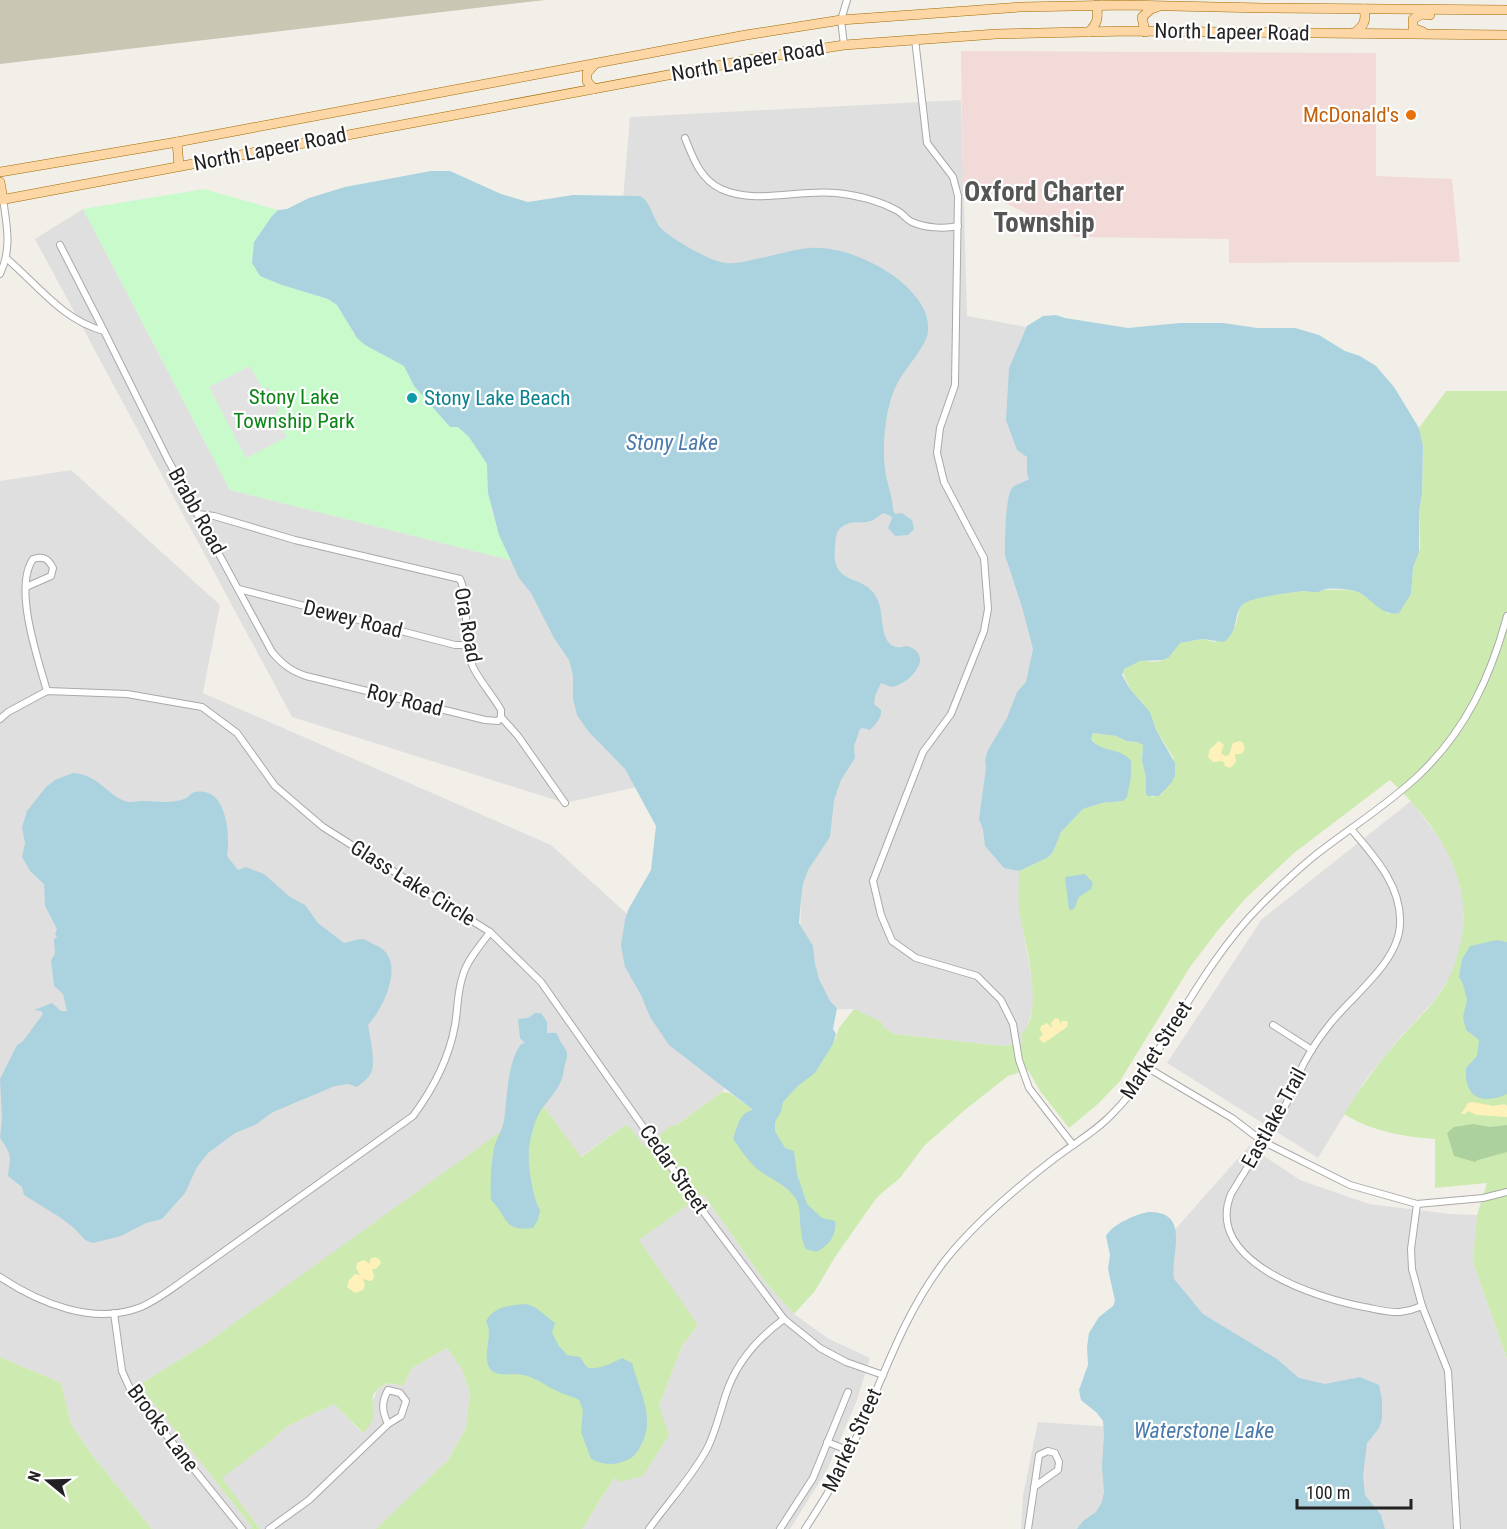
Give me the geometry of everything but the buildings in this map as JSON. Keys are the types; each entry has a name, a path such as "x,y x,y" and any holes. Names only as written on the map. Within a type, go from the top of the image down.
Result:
{"main road":[{"path":"1089,32 1099,19 1097,5"},
{"name":"North Lapeer Road","path":"0,172 177,142 594,65 746,34 841,20 1020,6 1507,10"},
{"path":"1145,32 1142,16 1151,9 1162,6"},
{"path":"1354,33 1362,28 1365,22 1364,9"},
{"path":"1428,34 1413,28 1415,17 1422,15 1507,15"},
{"name":"North Lapeer Road","path":"2,200 759,58 844,45 996,33 1507,35"},
{"path":"594,65 587,73 587,81 594,89"},
{"path":"177,142 179,166"},
{"path":"0,182 2,200"}],"street":[{"path":"844,45 841,20 847,0"},
{"path":"915,39 927,143 953,177 958,196 955,385 940,428 937,453 944,482 984,558 988,609 984,631 951,714 923,752 873,881 881,915 892,941 916,958 977,976 1001,1000 1013,1024 1018,1060 1029,1088 1073,1145"},
{"path":"685,138 696,166 705,178 720,189 741,195 757,196 805,192 836,193 872,201 898,212 912,222 948,228 958,226"},
{"path":"0,274 6,258 8,239 2,200"},
{"name":"Brabb Road","path":"60,245 198,514 272,652 287,668 306,676"},
{"path":"6,258 56,306 71,317 104,331"},
{"name":"Ora Road","path":"198,514 214,516 295,540 460,579 464,587 465,627 473,667 501,710 501,717 518,736 565,803"},
{"path":"0,720 8,712 47,691 25,605 26,586 28,566 33,559 41,556 47,559 53,568 51,576 26,586"},
{"name":"Dewey Road","path":"239,589 449,644 468,645"},
{"name":"Market Street","path":"805,1529 850,1451 914,1308 948,1257 993,1209 1114,1113 1148,1068 1218,955 1284,882 1421,774 1456,732 1470,711 1491,669 1507,616"},
{"name":"Roy Road","path":"306,676 485,720 498,721 501,717"},
{"name":"Glass Lake Circle","path":"0,1277 19,1290 54,1306 114,1313 138,1308 157,1299 412,1116 429,1095 447,1057 455,1024 456,999 463,972 490,932 323,827 275,786 237,733 202,707 127,694 47,691"},
{"name":"Eastlake Trail","path":"1350,829 1372,854 1395,890 1400,908 1398,936 1384,964 1331,1022 1312,1050 1286,1104 1231,1194 1227,1221 1235,1240 1250,1259 1288,1283 1319,1296 1389,1311 1411,1310 1422,1306"},
{"name":"Cedar Street","path":"490,932 541,982 696,1202 784,1319 820,1348 846,1362 883,1375"},
{"path":"1273,1025 1312,1050"},
{"path":"1148,1068 1232,1118 1262,1141 1350,1185 1417,1204 1483,1198 1507,1192"},
{"path":"1417,1204 1411,1259 1422,1306 1448,1371 1457,1529"},
{"name":"Brooks Lane","path":"114,1313 122,1371 131,1391 242,1529"},
{"path":"649,1529 707,1448 730,1383 742,1361 772,1327 784,1319"},
{"path":"268,1529 309,1500 388,1424 401,1416 406,1401 400,1393 388,1390 382,1400 383,1412 388,1424"},
{"path":"780,1529 813,1478 848,1392"},
{"path":"827,1442 850,1451"},
{"path":"1028,1529 1034,1487 1039,1455 1044,1451 1055,1453 1059,1462 1058,1470 1034,1487"}],"shaded area":[{"path":"0,0 545,0 0,64"},
{"path":"961,51 1376,53 1376,176 1452,179 1460,262 1229,263 1229,239 1076,237 963,183"},
{"path":"961,100 967,316 1070,335 1077,699 1006,818 1019,871 1019,906 1035,999 1023,1043 1003,1046 894,1034 854,1009 798,1010 807,682 621,224 630,117"},
{"path":"83,209 230,490 510,560 543,571 655,783 565,803 292,717 35,239"},
{"path":"250,366 263,390 268,387 280,410 275,414 287,437 246,458 209,387"},
{"path":"71,470 220,605 203,693 551,845 765,1039 722,1092 644,1148 627,1124 580,1157 544,1107 211,1340 139,1385 252,1527 250,1529 152,1529 92,1455 71,1424 61,1383 0,1357 0,481"},
{"path":"1411,801 1443,843 1457,873 1464,906 1462,940 1453,972 1435,1000 1366,1079 1318,1158 1167,1063 1262,919"},
{"path":"1249,1146 1300,1180 1369,1204 1477,1215 1473,1262 1507,1359 1507,1529 1021,1529 1023,1495 1038,1422 1159,1430 1154,1253"},
{"path":"703,1194 766,1283 794,1314 829,1339 870,1358 857,1400 828,1468 790,1529 582,1529 659,1406 682,1346 698,1325 638,1240"},
{"path":"447,1348 462,1368 470,1393 466,1428 448,1460 377,1529 260,1529 221,1478 286,1427 334,1404 362,1433 373,1416 372,1403 377,1390 388,1383 403,1386 412,1368"}],"green space":[{"name":"Stony Lake Township Park","path":"204,189 278,210 254,242 252,263 260,276 328,299 337,305 347,318 353,333 365,345 404,366 414,386 450,427 458,427 469,437 487,464 492,512 510,560 230,490 83,209"},
{"path":"1446,391 1507,391 1507,1359 1473,1262 1477,1215 1487,1183 1435,1188 1435,1139 1388,1132 1365,1125 1344,1114 1380,1063 1442,990 1451,974 1463,930 1463,905 1459,882 1451,859 1424,817 1390,780 1294,853 1245,899 1190,967 1120,1081 1099,1103 1069,1128 1040,1091 1028,1070 1008,1076 924,1146 900,1178 875,1200 835,1257 815,1291 794,1314 766,1283 703,1194 639,1240 698,1325 682,1346 659,1406 669,1435 643,1476 620,1482 614,1478 582,1529 376,1529 448,1460 466,1428 470,1393 462,1369 447,1348 412,1368 403,1386 388,1383 375,1392 372,1400 374,1415 363,1433 334,1404 286,1427 222,1478 260,1529 250,1529 252,1527 139,1385 211,1340 514,1122 544,1107 581,1157 627,1124 645,1147 672,1125 675,1126 722,1092 730,1093 754,1111 783,1102 817,1070 835,1040 839,1028 854,1009 882,1022 883,1027 894,1034 1003,1046 1023,1043 1021,1035 1029,1024 1033,993 1019,908 1019,871 1047,858 1053,852 1061,832 1083,809 1102,803 1123,801 1131,777 1131,761 1099,747 1091,739 1093,733 1116,736 1143,745 1142,761 1146,790 1152,797 1162,794 1175,768 1173,757 1156,730 1150,712 1130,689 1122,671 1139,661 1163,660 1180,643 1202,639 1215,642 1234,627 1245,603 1265,596 1316,590 1354,591 1389,614 1411,594 1413,568 1420,549 1419,511 1422,496 1423,446 1419,428"},
{"path":"1473,1124 1490,1127 1507,1125 1507,1152 1475,1162 1454,1156 1447,1133 1454,1127"},
{"path":"0,1357 61,1383 71,1424 92,1455 152,1529 0,1529"}],"sand":[{"path":"1219,741 1224,745 1221,753 1225,756 1229,755 1233,743 1240,741 1243,743 1245,749 1241,754 1235,754 1236,762 1230,768 1225,766 1223,761 1213,762 1208,757 1210,749"},
{"path":"1055,1018 1059,1019 1060,1024 1062,1021 1067,1021 1067,1027 1044,1043 1039,1039 1043,1034 1040,1030 1041,1026 1047,1023 1052,1028 1051,1023"},
{"path":"1468,1103 1493,1106 1505,1104 1507,1117 1477,1115 1468,1111 1461,1114"},
{"path":"375,1257 381,1263 376,1269 372,1269 373,1280 363,1279 365,1285 363,1290 355,1293 347,1287 349,1280 355,1274 360,1275 356,1268 357,1263 364,1260 370,1264 370,1259"}],"water":[{"name":"Stony Lake","path":"431,171 450,171 501,194 528,202 573,195 640,196 647,202 663,230 694,251 723,263 741,262 810,248 848,253 896,277 914,295 925,312 928,325 927,337 894,392 887,415 884,440 885,464 893,510 895,514 902,513 912,520 914,529 908,535 895,536 888,528 891,516 883,513 871,521 846,524 839,530 836,537 835,560 838,569 844,575 867,586 874,593 879,603 887,640 892,645 907,646 915,650 920,662 912,676 906,681 891,687 881,683 874,704 881,710 880,716 870,730 860,729 854,746 855,758 841,780 834,800 830,837 808,870 803,884 799,923 813,946 819,979 830,1001 837,1008 833,1029 836,1034 833,1044 815,1073 783,1102 781,1112 775,1122 775,1131 785,1148 794,1151 797,1174 807,1204 822,1218 835,1221 835,1231 831,1240 816,1252 806,1249 803,1242 796,1199 756,1168 733,1139 742,1117 753,1110 669,1045 650,1017 625,967 621,945 625,920 628,910 651,870 656,826 625,769 588,731 577,715 569,660 554,638 531,593 519,578 499,535 488,493 487,464 469,437 458,427 450,427 414,386 404,366 365,345 357,338 337,305 328,299 260,276 252,263 254,242 278,210 287,209 309,198 345,187"},
{"path":"1056,315 1128,328 1180,323 1223,323 1257,328 1295,328 1319,335 1376,366 1394,387 1419,428 1423,446 1419,552 1413,568 1411,594 1399,613 1386,612 1361,594 1345,589 1304,591 1265,597 1249,601 1241,607 1232,632 1224,642 1202,639 1180,643 1169,657 1163,660 1140,661 1124,669 1122,675 1130,689 1150,712 1156,730 1175,763 1175,775 1172,782 1159,796 1148,796 1142,761 1143,745 1116,736 1093,733 1091,739 1095,743 1122,754 1131,761 1127,797 1123,801 1102,803 1083,809 1061,832 1053,852 1047,858 1019,871 1004,868 985,846 979,819 988,750 1007,718 1017,692 1026,682 1033,649 1005,555 1006,520 1010,493 1014,486 1029,479 1027,457 1017,450 1006,420 1009,368 1027,326 1043,316"},
{"path":"73,773 90,778 122,800 129,802 173,801 184,799 195,792 206,792 220,804 227,825 227,856 238,870 246,867 264,874 290,897 305,905 318,923 344,943 362,939 385,951 392,971 386,995 368,1025 373,1063 371,1073 365,1081 357,1087 348,1084 335,1086 273,1112 255,1125 235,1133 208,1153 197,1167 185,1193 162,1219 146,1223 121,1236 93,1243 85,1240 61,1218 24,1195 22,1187 8,1176 10,1156 0,1138 2,1117 0,1079 17,1045 23,1041 43,1014 41,1011 34,1010 52,1003 61,1011 67,1011 63,994 54,986 51,960 55,954 54,939 57,937 55,934 57,929 45,906 44,884 30,871 22,857 25,843 22,827 27,811 46,787 55,780"},
{"path":"1085,874 1093,883 1091,889 1079,897 1074,909 1069,910 1065,877"},
{"path":"1497,940 1507,942 1507,1094 1483,1099 1472,1092 1466,1078 1466,1068 1477,1056 1479,1040 1466,1030 1463,1017 1467,1000 1459,977 1462,959 1470,946"},
{"path":"535,1013 541,1013 547,1022 547,1033 557,1034 567,1056 559,1084 535,1122 529,1149 529,1167 534,1196 540,1210 533,1228 523,1229 516,1228 507,1222 491,1200 491,1174 494,1148 504,1121 510,1071 516,1052 521,1044 525,1043 520,1038 518,1019 528,1018"},
{"name":"Waterstone Lake","path":"1148,1212 1162,1214 1175,1226 1174,1279 1203,1314 1277,1359 1299,1378 1325,1384 1360,1377 1379,1385 1382,1419 1379,1428 1367,1443 1363,1476 1365,1495 1381,1515 1385,1529 1077,1529 1083,1521 1096,1512 1102,1502 1104,1492 1103,1421 1081,1400 1079,1390 1088,1365 1089,1333 1099,1317 1113,1306 1115,1301 1108,1269 1110,1255 1106,1236 1124,1221"},
{"path":"527,1304 555,1323 552,1333 559,1346 567,1355 580,1357 587,1367 602,1367 622,1358 632,1363 645,1405 647,1426 640,1447 631,1458 613,1464 591,1459 581,1432 583,1410 579,1400 527,1376 499,1374 489,1367 487,1356 489,1333 486,1321 489,1316 498,1309"}],"place":[{"name":"McDonald's","path":"1411,115"},
{"name":"Stony Lake Beach","path":"412,398"}],"district":[{"name":"Oxford Charter Township","path":"1044,208"}]}
